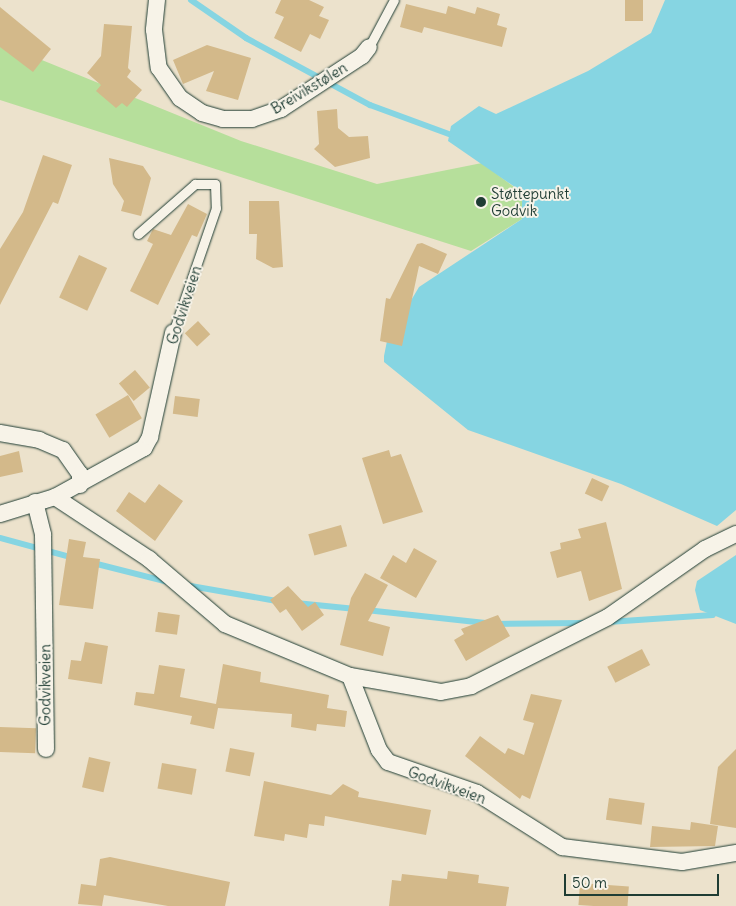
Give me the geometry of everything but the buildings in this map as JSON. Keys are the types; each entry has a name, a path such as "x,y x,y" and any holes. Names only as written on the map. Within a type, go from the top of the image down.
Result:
{"street":[{"name":"Breivikstølen","path":"157,0 154,30 159,68 180,98 202,113 223,119 252,119 281,109 362,56 369,47"},
{"name":"Godvikveien","path":"0,514 55,497 136,455 147,442 174,333"},
{"path":"0,433 39,440 63,450 80,474 80,485"},
{"path":"55,497 149,559 225,624 350,676 441,692 471,686 608,617 706,549 736,534"},
{"name":"Godvikveien","path":"35,502 43,535 46,749"},
{"name":"Godvikveien","path":"350,676 379,750 388,762 477,793 562,847 682,862 736,853"}],"lane":[{"name":"Breivikstølen","path":"369,47 394,0"},
{"name":"Godvikveien","path":"138,234 195,184 215,184 216,208 174,333"}],"green space":[{"path":"0,43 241,141 377,184 482,163 522,193 522,219 471,251 0,100"}],"water":[{"path":"665,0 736,0 736,510 717,526 621,484 468,430 384,362 387,341 419,287 522,219 522,192 448,141 451,126 479,106 496,114 588,71 651,33"},
{"path":"736,555 736,624 700,610 695,590 697,581"}],"waterway":[{"path":"191,0 246,38 370,105 449,134"},
{"path":"0,538 74,558"},
{"path":"93,563 168,582"},
{"path":"185,585 277,601"},
{"path":"296,603 356,609"},
{"path":"366,610 485,623"},
{"path":"608,622 713,615"},
{"path":"495,624 583,623"}],"place":[{"name":"Støttepunkt Godvik","path":"481,202"}]}
